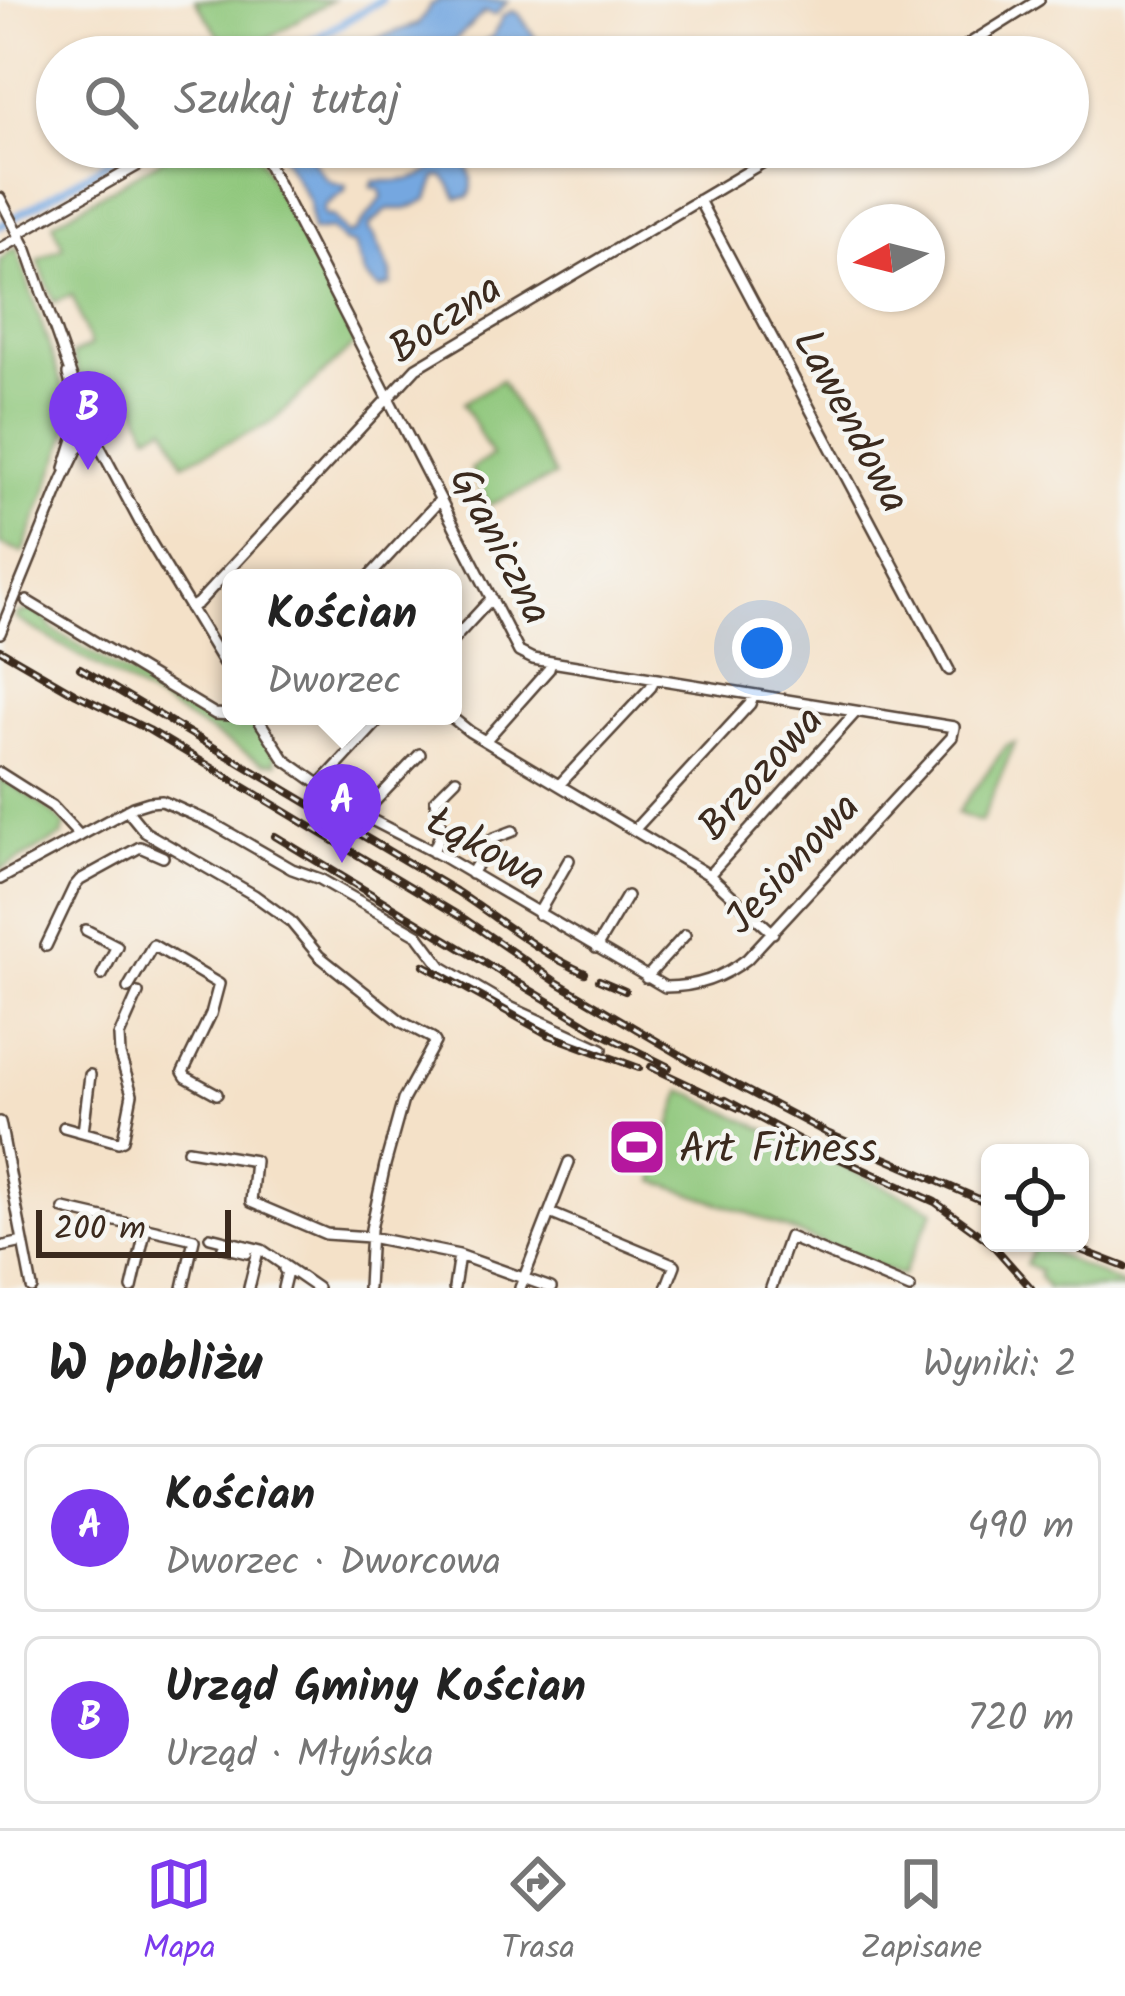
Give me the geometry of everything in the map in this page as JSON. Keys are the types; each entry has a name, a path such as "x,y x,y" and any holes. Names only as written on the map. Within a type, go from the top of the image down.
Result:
{"street":[{"path":"982,36 1039,0"},
{"path":"0,249 134,168"},
{"name":"Graniczna","path":"271,168 519,652 533,659 954,727"},
{"name":"Boczna","path":"229,569 404,379 435,356 753,168"},
{"name":"Lawendowa","path":"699,200 949,670"},
{"path":"3,202 66,362 84,436 100,450 222,660"},
{"path":"0,633 84,436"},
{"path":"376,569 440,500"},
{"name":"Boczna","path":"190,608 222,577"},
{"path":"462,630 491,599"},
{"path":"27,601 222,714"},
{"path":"484,741 551,662"},
{"path":"559,785 654,679"},
{"path":"634,830 753,696"},
{"name":"Brzozowa","path":"710,875 856,712"},
{"name":"Łąkowa","path":"262,725 285,760 362,815 646,978"},
{"path":"320,783 375,725"},
{"path":"462,725 710,875 773,933"},
{"name":"Jesionowa","path":"646,978 665,987 704,982 738,966 952,737 954,727"},
{"path":"362,815 420,754"},
{"path":"0,773 52,806 80,836"},
{"path":"433,852 442,830 435,800 455,778"},
{"path":"0,879 127,811 162,801 320,879 418,935 442,967 510,1007 602,1049"},
{"path":"127,811 145,832 290,921 319,956 435,1042 409,1090 385,1166 370,1237 368,1288"},
{"path":"471,874 492,839 513,831"},
{"path":"46,946 80,880 140,848 163,857"},
{"path":"538,914 569,860"},
{"path":"596,948 627,896"},
{"path":"86,930 117,946 102,975"},
{"path":"646,978 685,935"},
{"path":"64,1127 123,1140 131,1094 119,1036 153,945 219,984 183,1072 217,1094"},
{"path":"83,1132 90,1075"},
{"path":"0,1122 32,1288"},
{"path":"188,1150 255,1161 251,1202 326,1234 370,1237 459,1255 522,1282 551,1288"},
{"path":"522,1282 569,1162"},
{"path":"64,1209 194,1239 183,1288"},
{"path":"550,1213 675,1265 666,1288"},
{"path":"132,1288 146,1228"},
{"path":"210,1237 262,1250 317,1288"},
{"path":"771,1288 789,1237 910,1288"},
{"path":"0,1247 23,1242"},
{"path":"223,1247 270,1258 287,1271 283,1288"},
{"path":"249,1288 256,1255"},
{"path":"454,1288 459,1255"}],"green space":[{"path":"195,0 332,0 272,36 219,36"},
{"path":"147,168 265,168 356,343 271,423 183,463 166,426 148,434 127,382 86,396 72,354 91,346 72,295 54,302 38,260 63,247 53,223"},
{"path":"16,247 72,415 23,553 0,544 0,260"},
{"path":"501,380 555,476 489,505 471,469 492,456 463,403"},
{"path":"32,610 52,629 198,716 222,720 222,725 255,725 276,763 263,763 15,618"},
{"path":"1015,743 981,822 957,813 1007,745"},
{"path":"0,778 65,825 62,836 0,870"},
{"path":"682,1090 934,1210 902,1276 748,1213 654,1181"},
{"path":"1032,1252 1052,1252 1125,1288 1048,1288 1040,1271 1026,1265"}],"water":[{"path":"440,0 508,1 495,15 485,12 459,36 384,36 418,24"},
{"path":"512,11 519,14 534,36 493,36 503,16"},
{"path":"289,168 318,168 325,178 346,185 323,211 347,234 355,232 382,198 380,189 371,187 374,181 413,179 433,168 467,168 472,180 469,197 457,198 443,176 436,177 428,199 407,209 388,209 369,226 391,273 391,285 379,289 365,276 354,245 331,229 312,231 309,201"}],"waterway":[{"path":"320,36 381,0"},
{"path":"0,226 98,168"}],"railway":[{"path":"0,650 149,730 691,1061 829,1134 981,1200"},
{"path":"80,668 585,973"},
{"path":"275,836 603,1034 669,1067"},
{"path":"424,965 549,1035 639,1068"},
{"path":"599,980 625,991"},
{"path":"651,1067 738,1108"},
{"path":"726,1100 807,1144 935,1202 981,1235"},
{"path":"999,1252 1031,1288"},
{"path":"1086,1252 1125,1267"}],"place":[{"name":"Urząd Gminy Kościan","path":"88,470"},
{"name":"Kościan","path":"342,863"},
{"name":"Art Fitness","path":"637,1147"}]}
